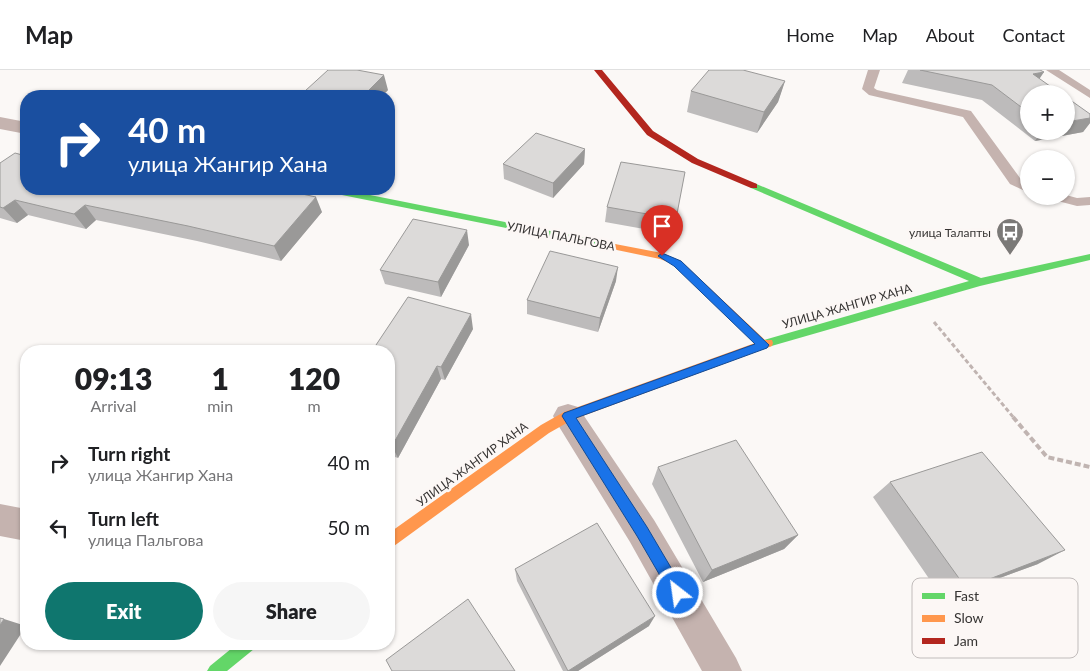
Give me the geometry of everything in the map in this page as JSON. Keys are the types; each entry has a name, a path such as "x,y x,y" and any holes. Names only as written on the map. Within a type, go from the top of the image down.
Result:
{"street":[{"path":"598,70 650,133 695,161 980,282"},
{"path":"0,123 20,127"},
{"name":"УЛИЦА ПАЛЬГОВА","path":"357,195 662,256 678,264 763,345"},
{"name":"УЛИЦА ЖАНГИР ХАНА","path":"395,537 545,429 568,416 763,345 980,282 1090,257"},
{"path":"568,416 642,531 723,671"},
{"path":"0,520 20,524"},
{"path":"214,671 241,650"}],"lane":[{"path":"874,70 868,88 874,93 967,114 1015,181 1020,184"},
{"path":"1052,70 1090,95"},
{"path":"1075,201 1090,201"}],"path":[{"path":"916,301 1047,457 1090,467"}],"building":[{"path":"328,70 357,70 384,75 369,90 306,90"},
{"path":"709,70 743,70 785,81 764,112 691,91"},
{"path":"920,70 1040,70 1044,72 1033,74 1048,85 1020,85 1020,106 992,85"},
{"path":"1075,103 1090,114 1090,118 1075,120"},
{"path":"536,133 585,149 553,183 503,164"},
{"path":"15,153 20,154 20,195 307,195 316,197 274,246 85,205 74,214 15,200 3,208 0,207 0,163"},
{"path":"621,162 685,172 676,219 607,207"},
{"path":"413,219 467,230 438,282 380,270"},
{"path":"550,251 618,267 600,318 527,300"},
{"path":"408,297 471,314 441,367 437,366 395,441 395,345 376,345"},
{"path":"736,440 798,535 712,570 658,467"},
{"path":"982,452 1065,550 992,578 959,578 890,482"},
{"path":"597,523 655,616 568,671 515,569"},
{"path":"468,599 515,671 392,671 386,660"}],"traffic: fast":[{"path":"754,186 980,282"},
{"path":"357,195 615,247"},
{"path":"768,343 980,282 1090,257"},
{"path":"215,671 241,650"}],"traffic: slow":[{"path":"615,247 662,256 678,263 763,345"},
{"path":"395,537 545,429 568,416 768,343"}],"traffic: jam":[{"path":"598,70 650,133 695,161 754,186"}],"place":[{"name":"улица Талапты","path":"1010,256"}],"route":[{"path":"662,256 678,264 763,345 568,416 642,531 678,593"}]}
